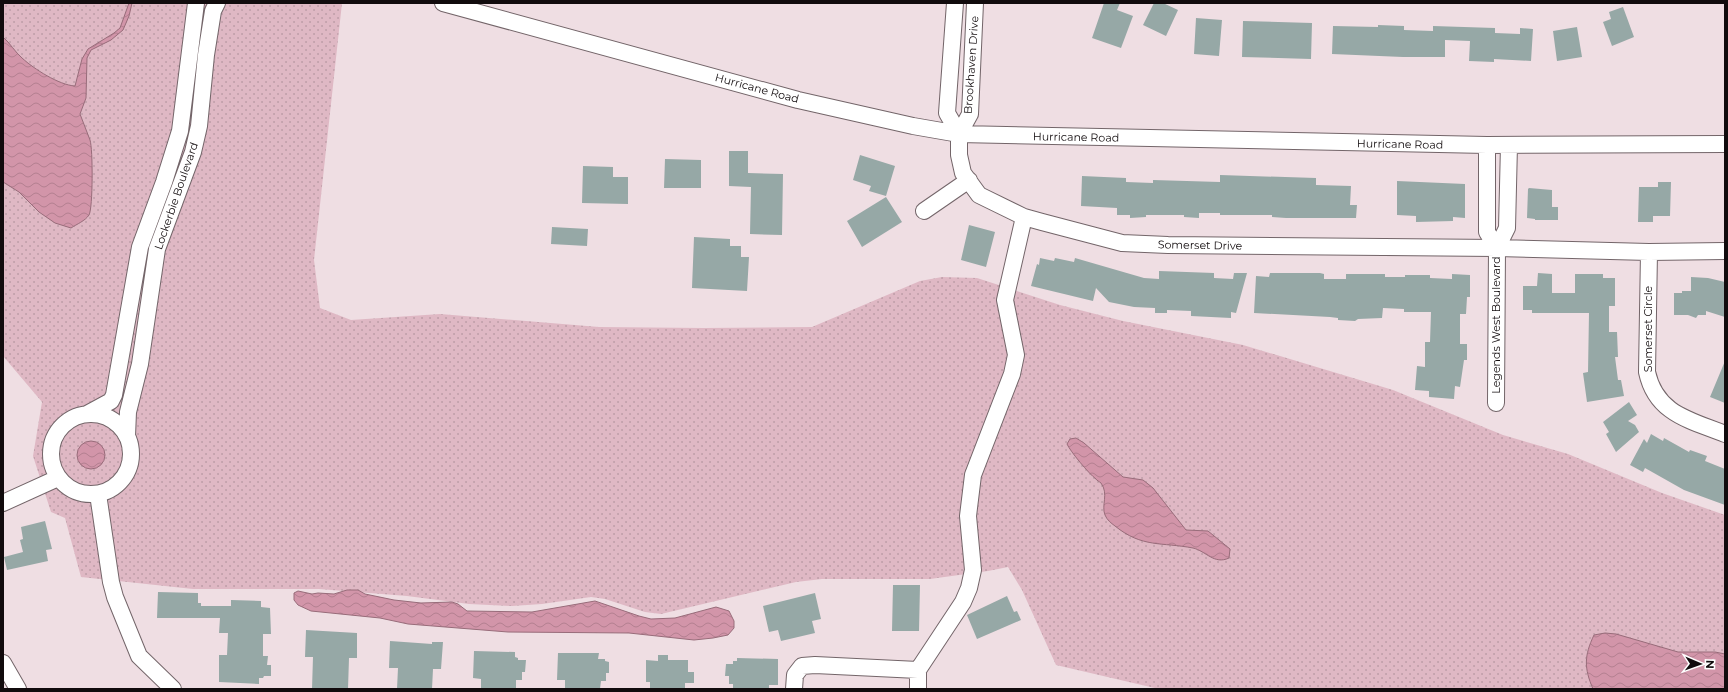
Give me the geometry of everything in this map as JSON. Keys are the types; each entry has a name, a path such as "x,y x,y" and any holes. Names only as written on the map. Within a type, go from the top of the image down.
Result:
{"street":[{"name":"Lockerbie Boulevard","path":"88,414 111,400 114,395 140,247 164,182 180,131 196,3"},
{"name":"Lockerbie Boulevard","path":"127,436 128,412 140,364 157,249 193,152 199,126 206,55 213,11 217,3"},
{"name":"Hurricane Road","path":"443,3 798,100 913,126 960,134 1487,145 1725,144"},
{"name":"Brookhaven Drive","path":"955,3 947,114 960,134"},
{"name":"Brookhaven Drive","path":"960,134 970,114 975,3"},
{"name":"Somerset Drive","path":"960,134 960,161 963,172 979,195 1024,217 1124,243 1168,246 1497,248"},
{"name":"Legends West Boulevard","path":"1487,145 1487,232 1497,248"},
{"name":"Legends West Boulevard","path":"1496,403 1497,248 1507,228 1509,145"},
{"path":"924,211 969,180"},
{"path":"918,689 918,670 963,602 972,576 973,570 968,516 972,474 1012,374 1016,355 1005,300 1024,217"},
{"path":"1497,248 1649,252 1725,251"},
{"name":"Somerset Circle","path":"1649,252 1647,372 1652,391 1664,405 1674,413 1725,434"},
{"path":"88,414 99,414 111,419 120,426 127,436 131,448 131,460 128,472 120,483 110,490 98,494 87,495 76,492 66,486 58,478 52,465 51,451 54,437 62,426 74,418 88,414"},
{"path":"3,503 58,478"},
{"path":"98,494 111,582 115,597 139,656 173,689"},
{"path":"3,663 18,689"},
{"path":"794,689 795,675 802,666 815,665 918,670"}],"shaded area":[{"path":"3,3 342,3 314,260 320,308 351,320 440,314 599,327 812,327 920,281 942,277 977,278 1060,305 1123,321 1243,345 1393,390 1503,435 1568,454 1662,493 1725,515 1725,689 1159,689 1056,665 1022,590 1008,567 930,579 822,579 796,582 661,614 645,612 605,599 591,597 542,604 512,606 469,604 407,596 319,589 193,589 81,577 65,518 51,512 33,456 42,402 3,356"}],"water":[{"path":"129,3 132,3 129,16 123,30 111,40 91,50 87,58 86,98 80,114 91,146 91,202 89,215 83,221 71,228 55,223 39,212 19,192 3,182 3,37 19,56 33,67 54,80 75,86 82,59 88,49 120,28"},
{"path":"1076,438 1084,443 1123,477 1143,480 1153,488 1186,530 1208,531 1230,549 1229,558 1219,560 1193,548 1143,541 1134,538 1112,524 1105,515 1105,495 1101,483 1085,468 1067,444 1070,439"},
{"path":"91,441 101,445 105,455 101,465 91,469 81,465 77,455 81,445"},
{"path":"347,590 358,590 365,594 394,600 421,603 452,602 458,604 467,611 532,612 595,601 651,619 675,618 716,607 729,611 734,621 734,628 728,635 694,640 629,633 508,632 408,624 380,618 311,611 298,605 294,600 294,593 298,591 312,594 334,594"},
{"path":"1605,633 1616,634 1678,652 1715,652 1725,654 1725,689 1593,689 1588,675 1586,662 1588,649 1594,635"}],"building":[{"path":"1104,3 1120,3 1117,10 1133,16 1121,48 1092,38"},
{"path":"1154,3 1163,3 1178,10 1166,36 1143,25"},
{"path":"1623,7 1634,37 1612,46 1603,22 1611,19 1609,12"},
{"path":"1196,18 1222,20 1219,56 1194,54"},
{"path":"1243,21 1312,23 1311,59 1242,57"},
{"path":"1378,25 1404,26 1404,30 1433,31 1433,26 1495,28 1495,33 1520,34 1520,28 1533,29 1531,61 1494,59 1494,62 1469,61 1470,41 1445,40 1445,57 1332,54 1333,26 1378,27"},
{"path":"1577,27 1582,57 1557,61 1553,31"},
{"path":"729,151 748,151 748,173 783,174 782,235 750,234 751,187 729,186"},
{"path":"860,155 895,166 886,196 869,191 871,186 853,180"},
{"path":"665,159 701,160 701,188 664,188"},
{"path":"583,166 613,167 613,177 628,177 628,204 582,203"},
{"path":"1220,175 1316,178 1316,185 1351,186 1350,205 1357,205 1356,218 1286,218 1272,217 1272,215 1220,215 1220,213 1199,213 1199,218 1184,217 1184,215 1146,215 1146,217 1130,218 1130,215 1117,215 1117,208 1081,206 1082,176 1126,178 1126,182 1153,183 1153,180 1220,182"},
{"path":"1397,181 1465,184 1465,218 1453,217 1453,221 1416,222 1416,216 1397,215"},
{"path":"1658,182 1671,182 1670,216 1653,216 1653,222 1638,222 1639,187 1658,187"},
{"path":"1529,188 1552,190 1552,207 1558,207 1558,220 1535,220 1527,218"},
{"path":"886,197 902,222 862,247 847,221"},
{"path":"969,225 995,232 986,267 961,260"},
{"path":"552,227 588,229 587,246 551,244"},
{"path":"694,237 730,239 730,246 741,246 741,257 749,257 747,291 692,288"},
{"path":"1040,258 1054,261 1055,258 1074,262 1075,258 1144,278 1159,279 1159,271 1214,273 1214,278 1233,279 1234,273 1247,273 1236,313 1231,312 1231,318 1191,316 1191,311 1167,310 1167,313 1155,313 1155,308 1134,307 1109,302 1096,288 1093,301 1031,286"},
{"path":"1270,273 1320,273 1324,274 1324,279 1346,279 1346,274 1385,274 1385,277 1430,275 1430,278 1452,279 1452,274 1470,275 1470,297 1467,297 1466,314 1460,314 1460,344 1467,344 1467,360 1464,360 1460,387 1455,386 1454,399 1429,397 1429,391 1415,390 1417,366 1425,367 1425,342 1430,342 1431,312 1404,312 1404,309 1383,308 1382,318 1358,319 1355,321 1338,320 1338,318 1330,317 1254,313 1256,276 1269,277"},
{"path":"1538,273 1552,274 1552,293 1575,293 1575,274 1603,274 1603,278 1615,278 1615,306 1609,306 1609,332 1617,332 1618,357 1615,357 1618,380 1621,380 1624,396 1587,402 1583,373 1588,372 1589,313 1532,313 1532,310 1523,310 1523,286 1537,286"},
{"path":"1691,277 1708,278 1725,282 1725,317 1706,311 1706,315 1698,315 1696,318 1688,315 1674,315 1674,293 1691,291"},
{"path":"1725,361 1725,403 1710,397"},
{"path":"1629,402 1637,415 1628,421 1635,425 1639,432 1616,452 1606,434 1609,432 1603,422"},
{"path":"1651,434 1663,441 1664,438 1689,452 1690,450 1707,456 1705,461 1725,469 1725,505 1684,490 1645,468 1643,472 1630,465 1644,439 1647,443"},
{"path":"45,521 52,549 46,550 48,561 7,570 4,557 23,552 20,540 23,539 21,527"},
{"path":"893,585 920,585 919,631 892,631"},
{"path":"158,592 198,593 198,603 201,603 201,606 231,606 231,600 261,601 261,607 270,608 271,634 263,634 263,656 268,656 267,665 271,665 271,676 259,678 259,684 219,682 219,655 227,655 228,633 219,633 220,618 157,618"},
{"path":"815,593 821,619 812,621 815,633 781,641 778,630 769,632 763,606"},
{"path":"1007,596 1014,612 1017,611 1021,620 977,639 967,615"},
{"path":"306,630 357,633 357,658 349,658 348,689 312,689 313,657 305,657"},
{"path":"390,641 432,644 432,642 443,642 441,669 433,669 432,689 397,689 398,668 389,668"},
{"path":"474,651 515,652 515,657 518,658 518,660 526,660 525,672 522,672 522,680 516,680 516,689 481,689 481,679 473,678"},
{"path":"558,653 599,653 598,659 605,659 605,661 609,662 609,673 606,673 606,681 601,681 600,689 565,689 565,680 557,680"},
{"path":"658,655 668,655 668,660 688,660 688,672 694,672 694,683 685,683 685,689 650,689 650,682 646,682 646,660 658,661"},
{"path":"737,658 778,659 778,685 769,685 769,689 733,689 733,684 729,684 729,676 725,676 726,664 733,664 733,661 737,661"}]}
